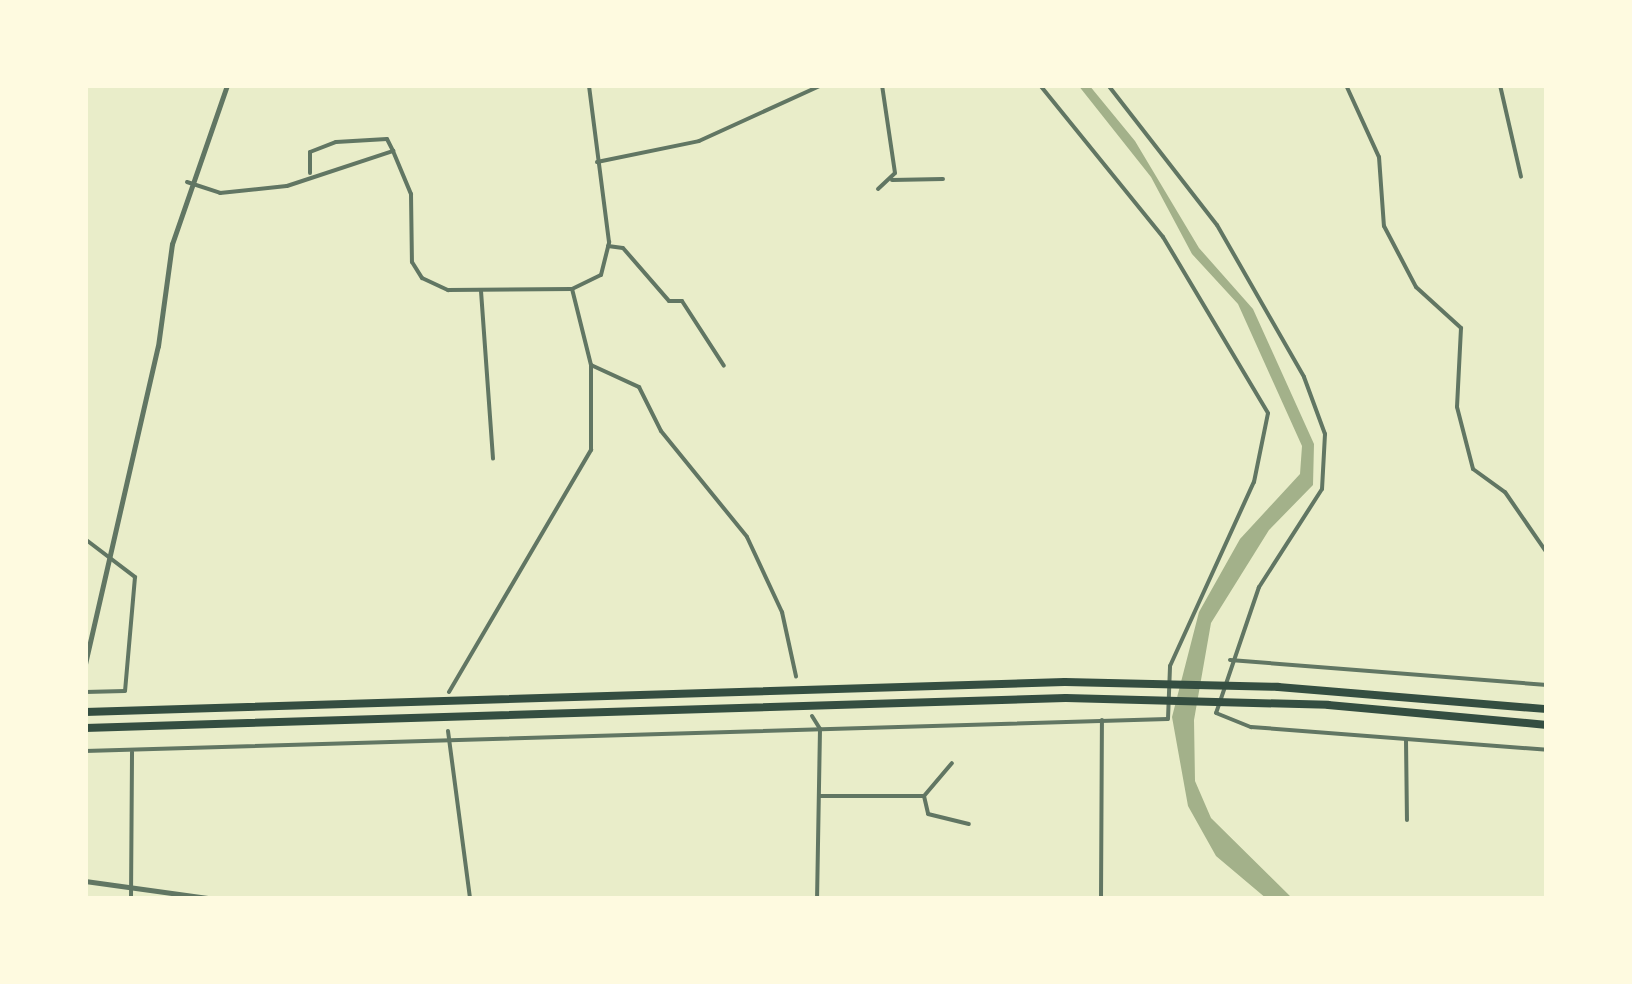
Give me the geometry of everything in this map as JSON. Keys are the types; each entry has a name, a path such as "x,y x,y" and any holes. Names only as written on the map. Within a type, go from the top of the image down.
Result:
{"highway":[{"path":"85,712 1158,683 1547,709"},
{"path":"85,728 1160,699 1547,725"}],"street":[{"path":"85,664 114,554 187,182 226,85"},
{"path":"310,176 309,154 336,142 387,139 412,194 416,270 448,290 572,289 600,274 608,246 589,85"},
{"path":"597,162 699,141 822,85"},
{"path":"882,85 892,180"},
{"path":"85,752 326,738 448,743 1168,719 1170,666 1254,482 1269,423 1174,252 1040,85"},
{"path":"1108,85 1217,225 1304,377 1325,434 1322,489 1274,560 1230,660 1216,713 1251,727 1547,750"},
{"path":"1346,85 1379,157 1381,220 1416,287 1461,328 1456,407 1474,469 1504,492 1547,554"},
{"path":"1500,85 1521,176"},
{"path":"187,182 220,192 310,176 392,150"},
{"path":"878,189 892,180 943,179"},
{"path":"608,246 623,248 669,301 682,301 724,366"},
{"path":"449,692 581,480 595,431 585,380 591,364 572,289"},
{"path":"482,291 493,459"},
{"path":"591,364 639,387 661,430 747,537 782,612 796,676"},
{"path":"85,539 114,554 135,576 126,691 85,692"},
{"path":"1230,660 1546,685"},
{"path":"1547,672 1547,695"},
{"path":"812,716 820,729 817,899"},
{"path":"1101,899 1102,720"},
{"path":"448,732 470,899"},
{"path":"1406,738 1407,820"},
{"path":"131,899 132,752"},
{"path":"820,796 924,796 952,763"},
{"path":"924,796 928,814 970,824"},
{"path":"85,881 215,899"}],"shaded area":[{"path":"1078,85 1089,85 1135,141 1199,248 1253,309 1314,444 1313,485 1269,530 1211,623 1194,720 1195,781 1211,818 1293,899 1267,899 1216,856 1188,806 1172,717 1199,612 1240,539 1300,474 1302,446 1238,304 1192,254 1151,177"}]}
